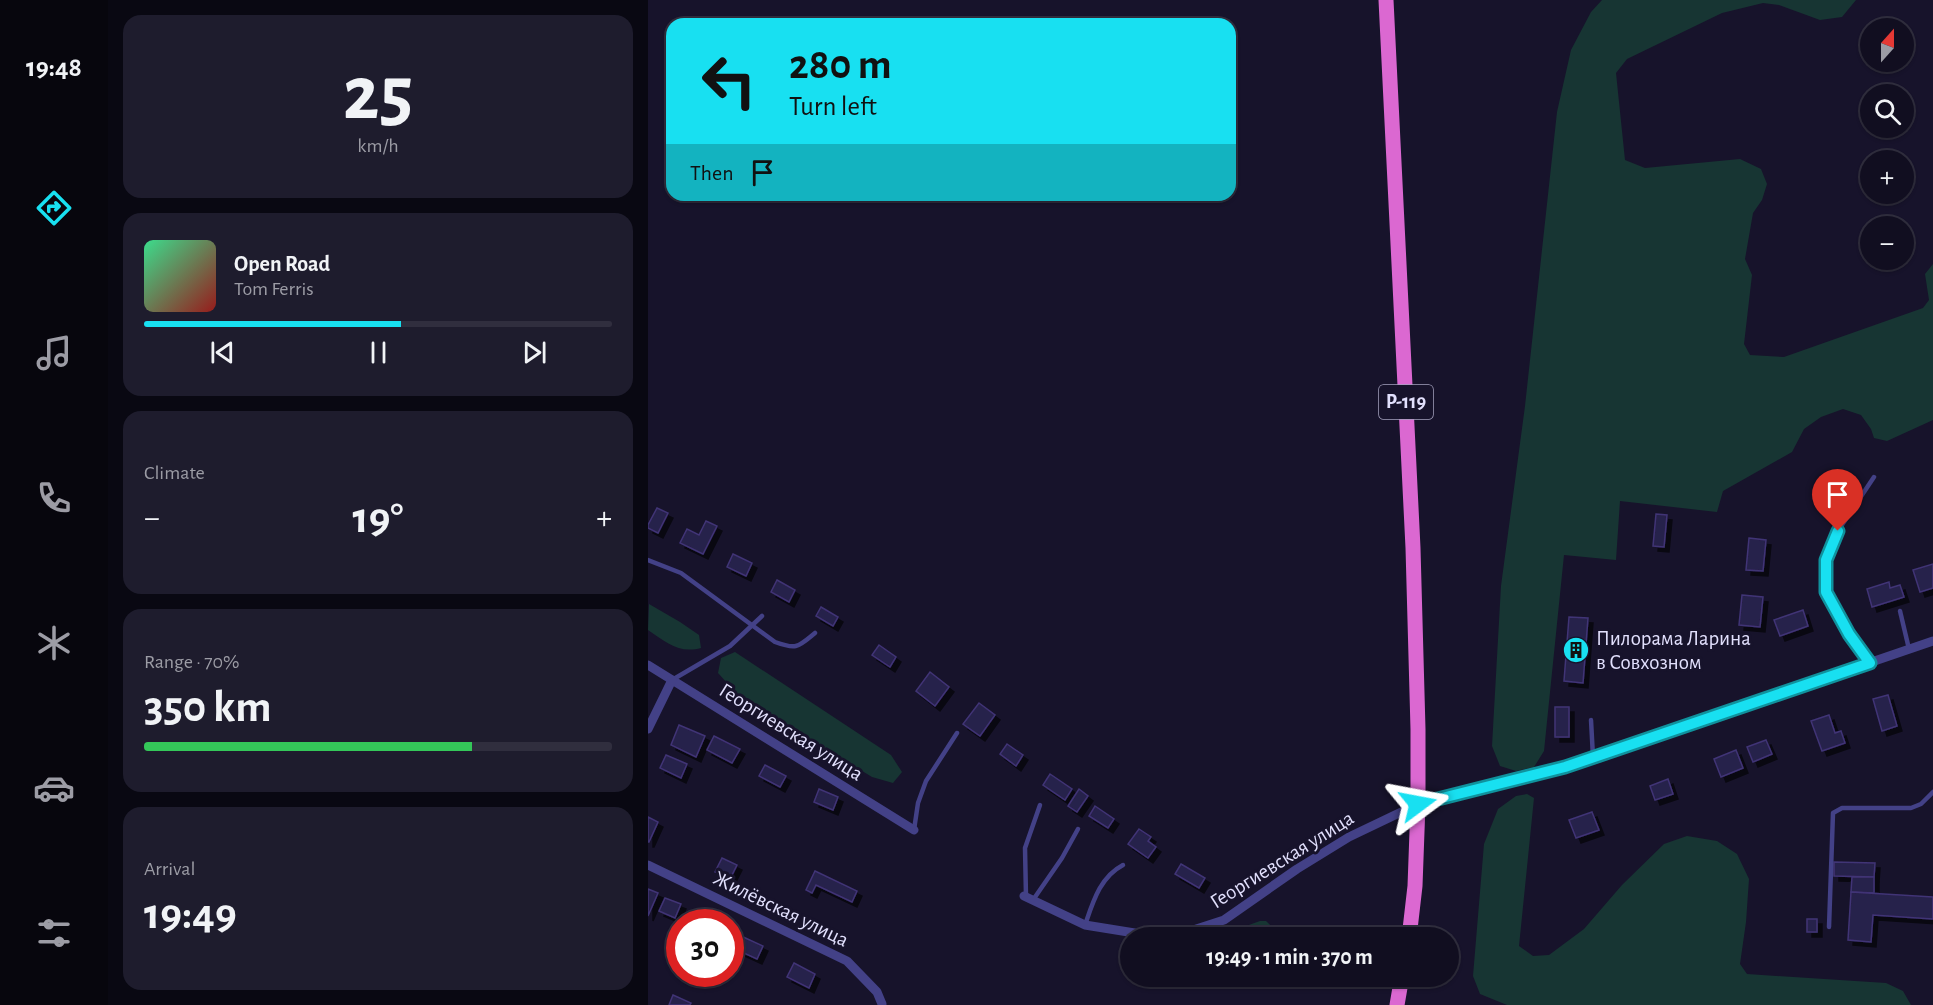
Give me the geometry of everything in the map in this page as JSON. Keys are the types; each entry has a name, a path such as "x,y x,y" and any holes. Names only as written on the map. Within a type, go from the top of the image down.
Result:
{"highway":[{"name":"Р-119","path":"1386,0 1413,548 1418,804 1415,886 1410,927"},
{"path":"1397,1005 1400,987"}],"street":[{"name":"Георгиевская улица","path":"1028,898 1085,925 1147,935 1184,933 1224,920 1297,869 1349,837 1418,804 1565,767 1933,641"},
{"name":"Георгиевская улица","path":"648,665 914,830"},
{"path":"648,729 672,680"},
{"name":"Жилёвская улица","path":"648,865 847,961 877,992 882,1005"}],"lane":[{"path":"1870,663 1849,634 1826,592 1826,560 1838,531 1874,477"},
{"path":"648,560 681,573 775,642 790,648 801,645 815,633"},
{"path":"1900,611 1909,649"},
{"path":"672,680 730,646 762,616"},
{"path":"1590,720 1593,757"},
{"path":"914,830 918,803 926,782 957,733"},
{"path":"1829,927 1833,813 1842,808 1911,808 1921,804 1933,792"},
{"path":"1028,898 1024,848 1040,805"},
{"path":"1028,898 1062,858 1077,829"},
{"path":"1085,925 1103,882 1110,873 1123,865"}],"green space":[{"path":"1602,0 1856,0 1842,17 1820,20 1779,5 1763,3 1722,13 1627,59 1616,73 1625,160 1645,168 1740,159 1761,169 1767,184 1762,200 1753,213 1745,259 1752,275 1744,344 1750,355 1784,357 1923,308 1929,300 1925,274 1933,264 1933,420 1887,441 1874,438 1871,429 1861,415 1843,409 1821,417 1804,429 1792,452 1723,491 1717,512 1620,501 1616,560 1564,555 1544,751 1534,767 1516,771 1500,766 1492,746 1501,586 1525,406 1557,112 1571,50 1591,12"},
{"path":"649,604 699,635 701,648 679,648 648,630"},
{"path":"735,652 891,755 902,772 893,783 872,777 738,695 718,673 721,658"},
{"path":"1527,794 1534,798 1519,946 1533,956 1549,955 1584,929 1622,885 1664,844 1687,836 1717,841 1737,854 1749,879 1740,964 1747,974 1886,983 1903,991 1911,1005 1507,1005 1480,994 1473,976 1484,844 1498,809 1516,796"},
{"path":"1266,921 1272,927 1243,927"}],"building":[{"path":"657,508 668,513 658,533 648,528"},
{"path":"1656,514 1667,515 1664,547 1653,546"},
{"path":"706,521 717,526 703,554 680,543 687,529 699,535"},
{"path":"1749,538 1766,540 1763,571 1746,570"},
{"path":"733,554 752,563 746,576 727,567"},
{"path":"1933,564 1933,588 1920,592 1913,570"},
{"path":"777,580 795,590 789,602 771,592"},
{"path":"1889,582 1890,588 1900,585 1904,597 1872,607 1867,589"},
{"path":"1742,595 1763,597 1760,627 1739,625"},
{"path":"821,607 838,617 833,626 816,616"},
{"path":"1803,610 1808,626 1780,636 1774,620"},
{"name":"Пилорама Ларина в Совхозном","path":"1569,617 1588,618 1583,683 1564,681"},
{"path":"879,645 896,657 890,667 872,655"},
{"path":"930,672 949,687 935,706 916,691"},
{"path":"1888,695 1897,726 1882,731 1873,699"},
{"path":"979,703 995,715 980,736 963,724"},
{"path":"1555,707 1569,707 1569,737 1555,737"},
{"path":"1829,715 1835,733 1841,731 1845,743 1822,751 1811,721"},
{"path":"679,725 705,736 696,757 671,745"},
{"path":"714,736 740,749 732,763 707,750"},
{"path":"1766,740 1772,754 1753,762 1747,747"},
{"path":"1007,744 1023,755 1016,766 1000,754"},
{"path":"1736,750 1743,768 1721,777 1714,759"},
{"path":"666,755 687,764 681,778 660,768"},
{"path":"765,765 786,776 780,787 759,776"},
{"path":"1050,774 1072,789 1065,800 1043,785"},
{"path":"1668,779 1673,794 1655,800 1650,786"},
{"path":"819,789 838,797 833,810 814,802"},
{"path":"1079,789 1088,796 1077,812 1068,806"},
{"path":"1095,806 1114,819 1108,828 1089,816"},
{"path":"1592,812 1599,830 1576,838 1569,820"},
{"path":"648,817 658,822 649,842 648,842"},
{"path":"1139,829 1151,837 1148,841 1156,847 1148,858 1128,844"},
{"path":"722,858 737,865 730,879 715,872"},
{"path":"1834,862 1875,863 1874,877 1834,876"},
{"path":"1181,864 1205,878 1199,888 1175,874"},
{"path":"815,871 857,891 852,902 816,885 812,893 806,890"},
{"path":"1852,877 1874,877 1874,893 1851,892"},
{"path":"648,889 658,893 648,916"},
{"path":"1851,892 1933,897 1933,919 1873,915 1871,942 1848,940"},
{"path":"665,898 681,904 679,909 666,909 666,914 659,911"},
{"path":"1807,919 1817,919 1817,932 1807,932"},
{"path":"744,937 763,946 757,959 744,953"},
{"path":"794,963 815,974 809,988 787,977"},
{"path":"673,995 691,1003 690,1005 669,1005"}],"place":[{"name":"Пилорама Ларина в Совхозном","path":"1576,650"}],"route":[{"path":"1418,804 1565,767 1870,663 1849,634 1826,592 1826,560 1838,531"}]}
